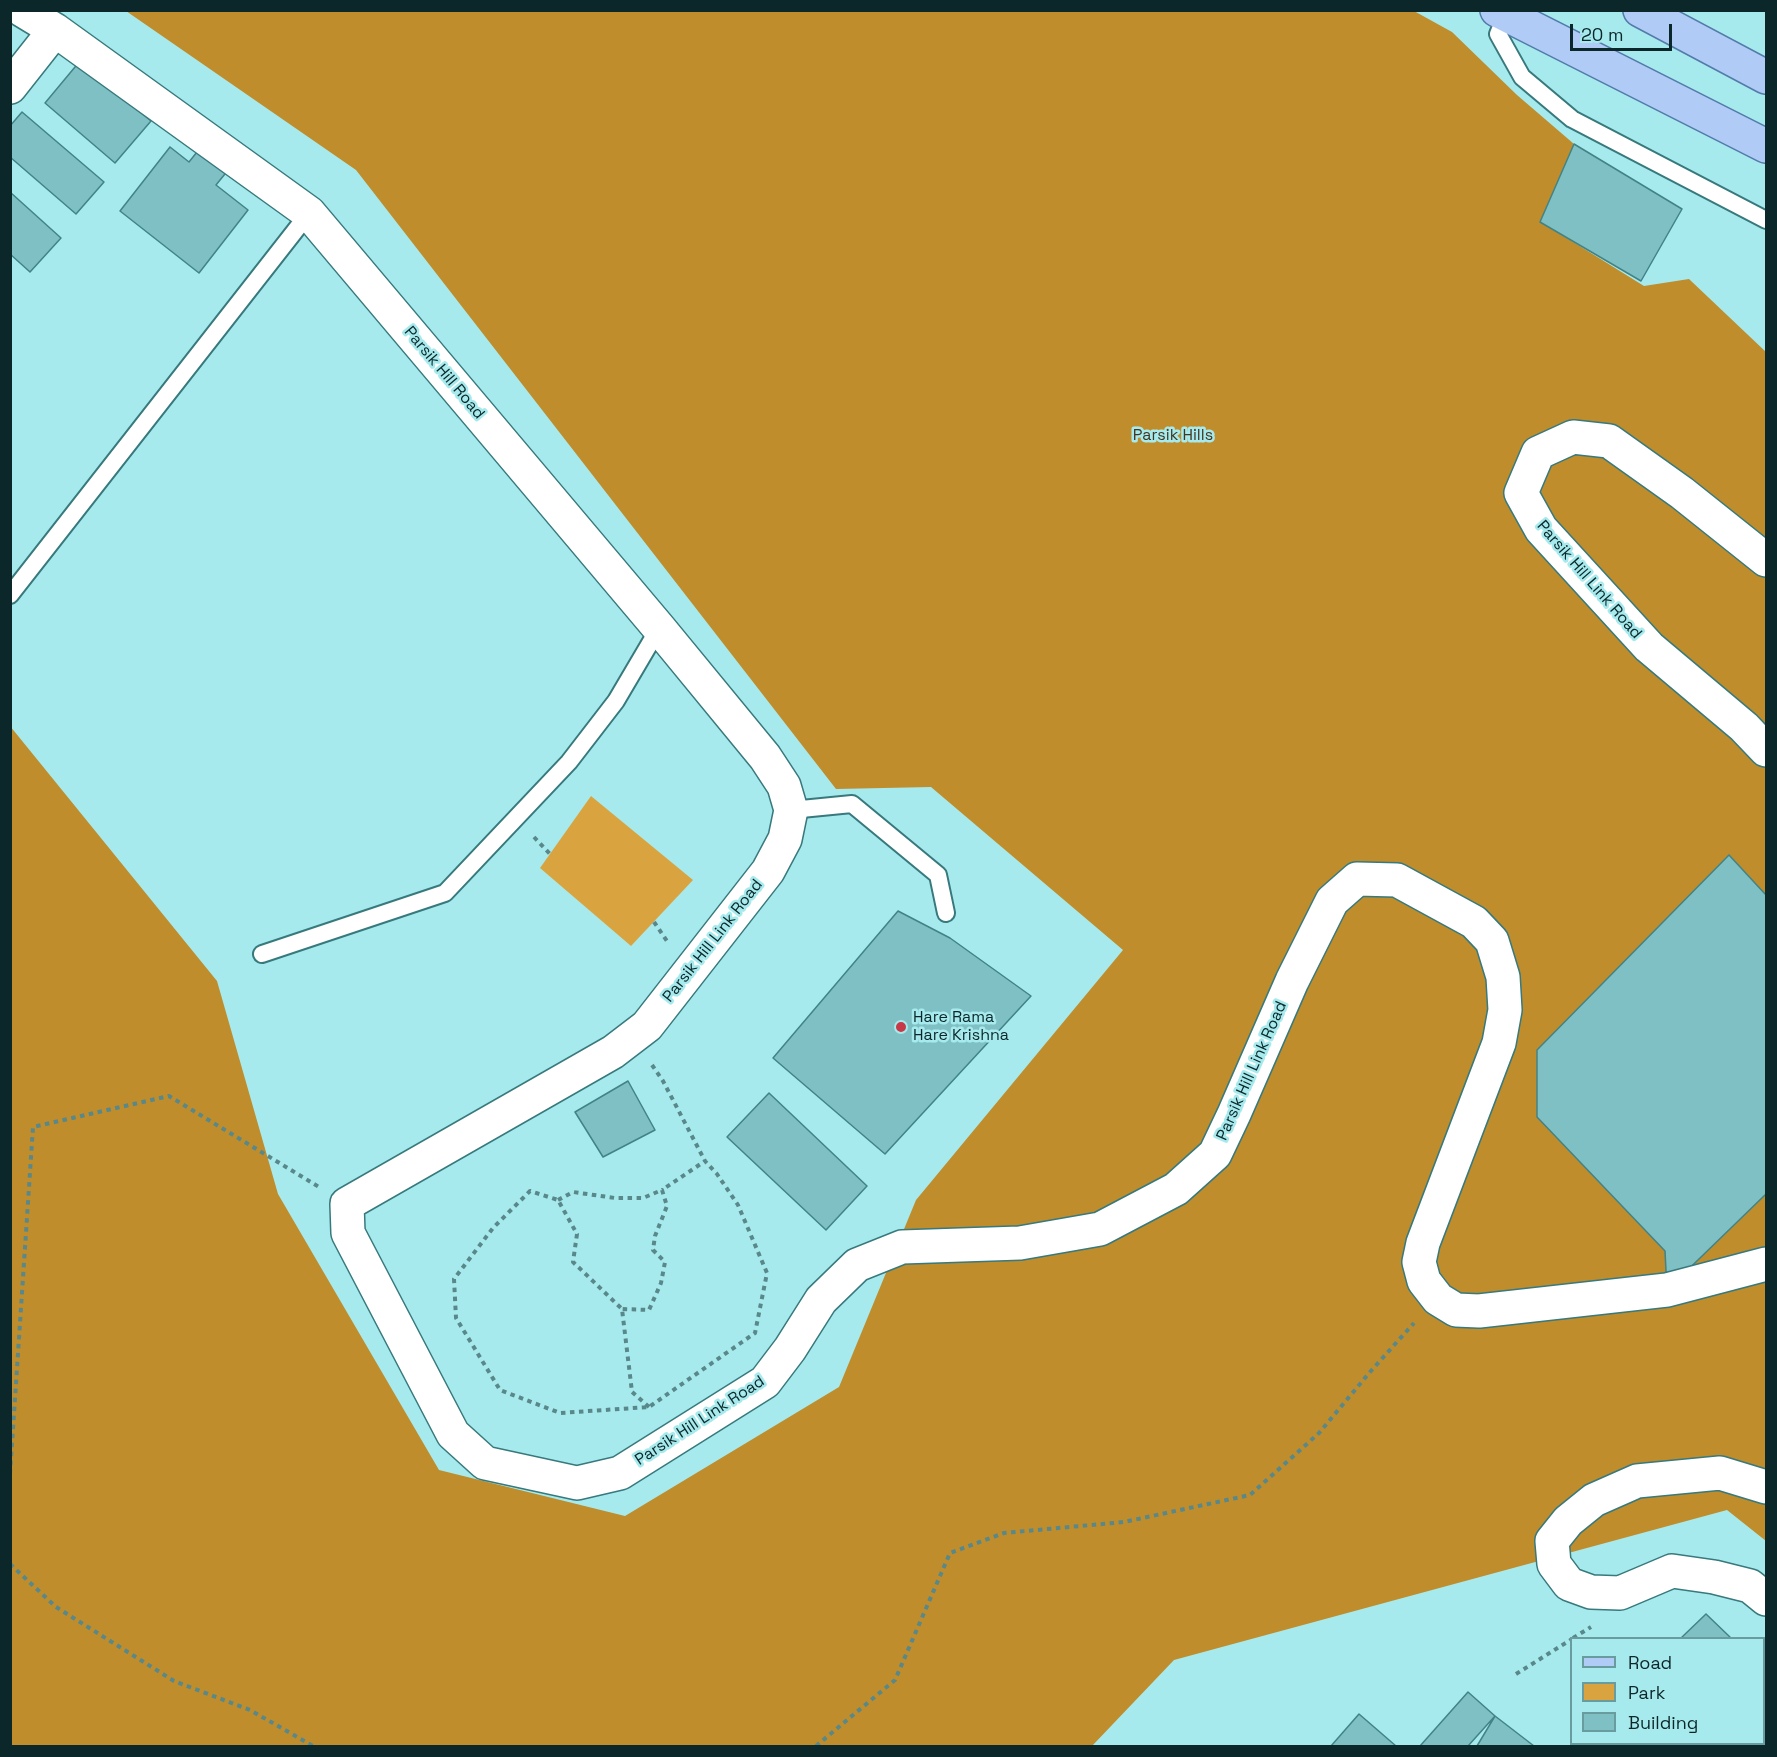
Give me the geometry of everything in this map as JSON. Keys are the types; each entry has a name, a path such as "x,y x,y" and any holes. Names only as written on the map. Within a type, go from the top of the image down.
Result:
{"main road":[{"path":"1497,10 1767,146"},
{"path":"1640,10 1764,75"}],"street":[{"name":"Parsik Hill Road","path":"22,10 55,30 309,213 765,757 784,786 791,810"},
{"path":"10,87 55,30"},
{"name":"Parsik Hill Link Road","path":"1767,560 1682,493 1609,441 1573,437 1538,453 1521,493 1541,529 1649,647 1744,727 1767,750"},
{"name":"Parsik Hill Link Road","path":"791,810 785,839 768,871 647,1026 613,1052 347,1204 348,1233 453,1434 485,1463 577,1483 621,1473 765,1382 790,1349 821,1300 857,1265 902,1247 1020,1243 1100,1228 1176,1190 1215,1154 1292,981 1332,902 1357,879 1397,880 1474,922 1492,941 1503,977 1505,1010 1499,1043 1423,1243 1419,1262 1424,1281 1438,1299"},
{"path":"1438,1299 1456,1310 1479,1311 1667,1290 1767,1264"},
{"path":"1767,1487 1720,1473 1637,1481 1594,1500 1568,1521 1552,1541 1554,1564 1569,1584 1591,1592 1620,1593 1672,1571 1713,1577 1750,1586 1767,1599"}],"lane":[{"path":"1508,10 1498,34 1522,77 1572,119 1767,220"},
{"path":"10,596 309,213"},
{"path":"262,954 445,893 569,762 616,701 659,628"},
{"path":"791,810 852,804 938,875 946,913"}],"path":[{"path":"633,1037 663,1081 705,1161 717,1174 738,1205 767,1273 755,1333 649,1407 560,1413 500,1390 456,1318 454,1279 493,1228 530,1191 558,1200 577,1234 573,1262 622,1309 632,1392 649,1407"},
{"path":"10,1474 33,1127 169,1096 347,1204"},
{"path":"558,1200 573,1192 615,1198 643,1198 662,1190 705,1161"},
{"path":"622,1309 649,1310 661,1283 665,1262 653,1250 668,1206 662,1190"},
{"path":"816,1746 895,1680 950,1553 1004,1533 1124,1522 1250,1495 1319,1433 1370,1372 1438,1299"},
{"path":"10,1564 56,1607 174,1681 250,1710 314,1746"},
{"path":"1516,1674 1570,1640"}],"green space":[{"name":"Parsik Hills","path":"126,11 1414,11 1452,32 1517,95 1574,144 1541,222 1644,286 1689,279 1766,352 1766,1541 1727,1510 1174,1660 1092,1746 11,1746 10,726 217,981 278,1194 439,1470 625,1516 839,1387 916,1200 1123,950 931,787 836,789 356,170"},
{"path":"591,796 693,880 631,946 540,868"}],"building":[{"path":"80,61 151,121 115,163 45,103"},
{"path":"22,112 104,182 76,214 10,157 10,126"},
{"path":"1574,144 1682,209 1641,281 1540,222"},
{"path":"170,147 189,162 201,147 229,169 216,185 248,210 199,273 120,211"},
{"path":"10,192 61,238 30,272 10,254"},
{"path":"1729,855 1766,895 1766,1194 1667,1290 1665,1251 1537,1117 1537,1050"},
{"name":"Hare Rama Hare Krishna","path":"898,911 950,938 1031,996 885,1154 773,1058"},
{"path":"628,1081 655,1130 603,1157 575,1112"},
{"path":"769,1093 867,1186 826,1230 727,1137"},
{"path":"1706,1614 1730,1637 1682,1637"},
{"path":"1765,1671 1766,1672 1765,1734"},
{"path":"1468,1692 1495,1716 1468,1746 1420,1746"},
{"path":"1359,1714 1396,1746 1331,1746"},
{"path":"1495,1716 1534,1746 1477,1746"},
{"path":"1648,1745 1673,1745 1672,1746"},
{"path":"1678,1745 1756,1745 1755,1746"}],"place":[{"name":"Hare Rama Hare Krishna","path":"901,1027"}]}
